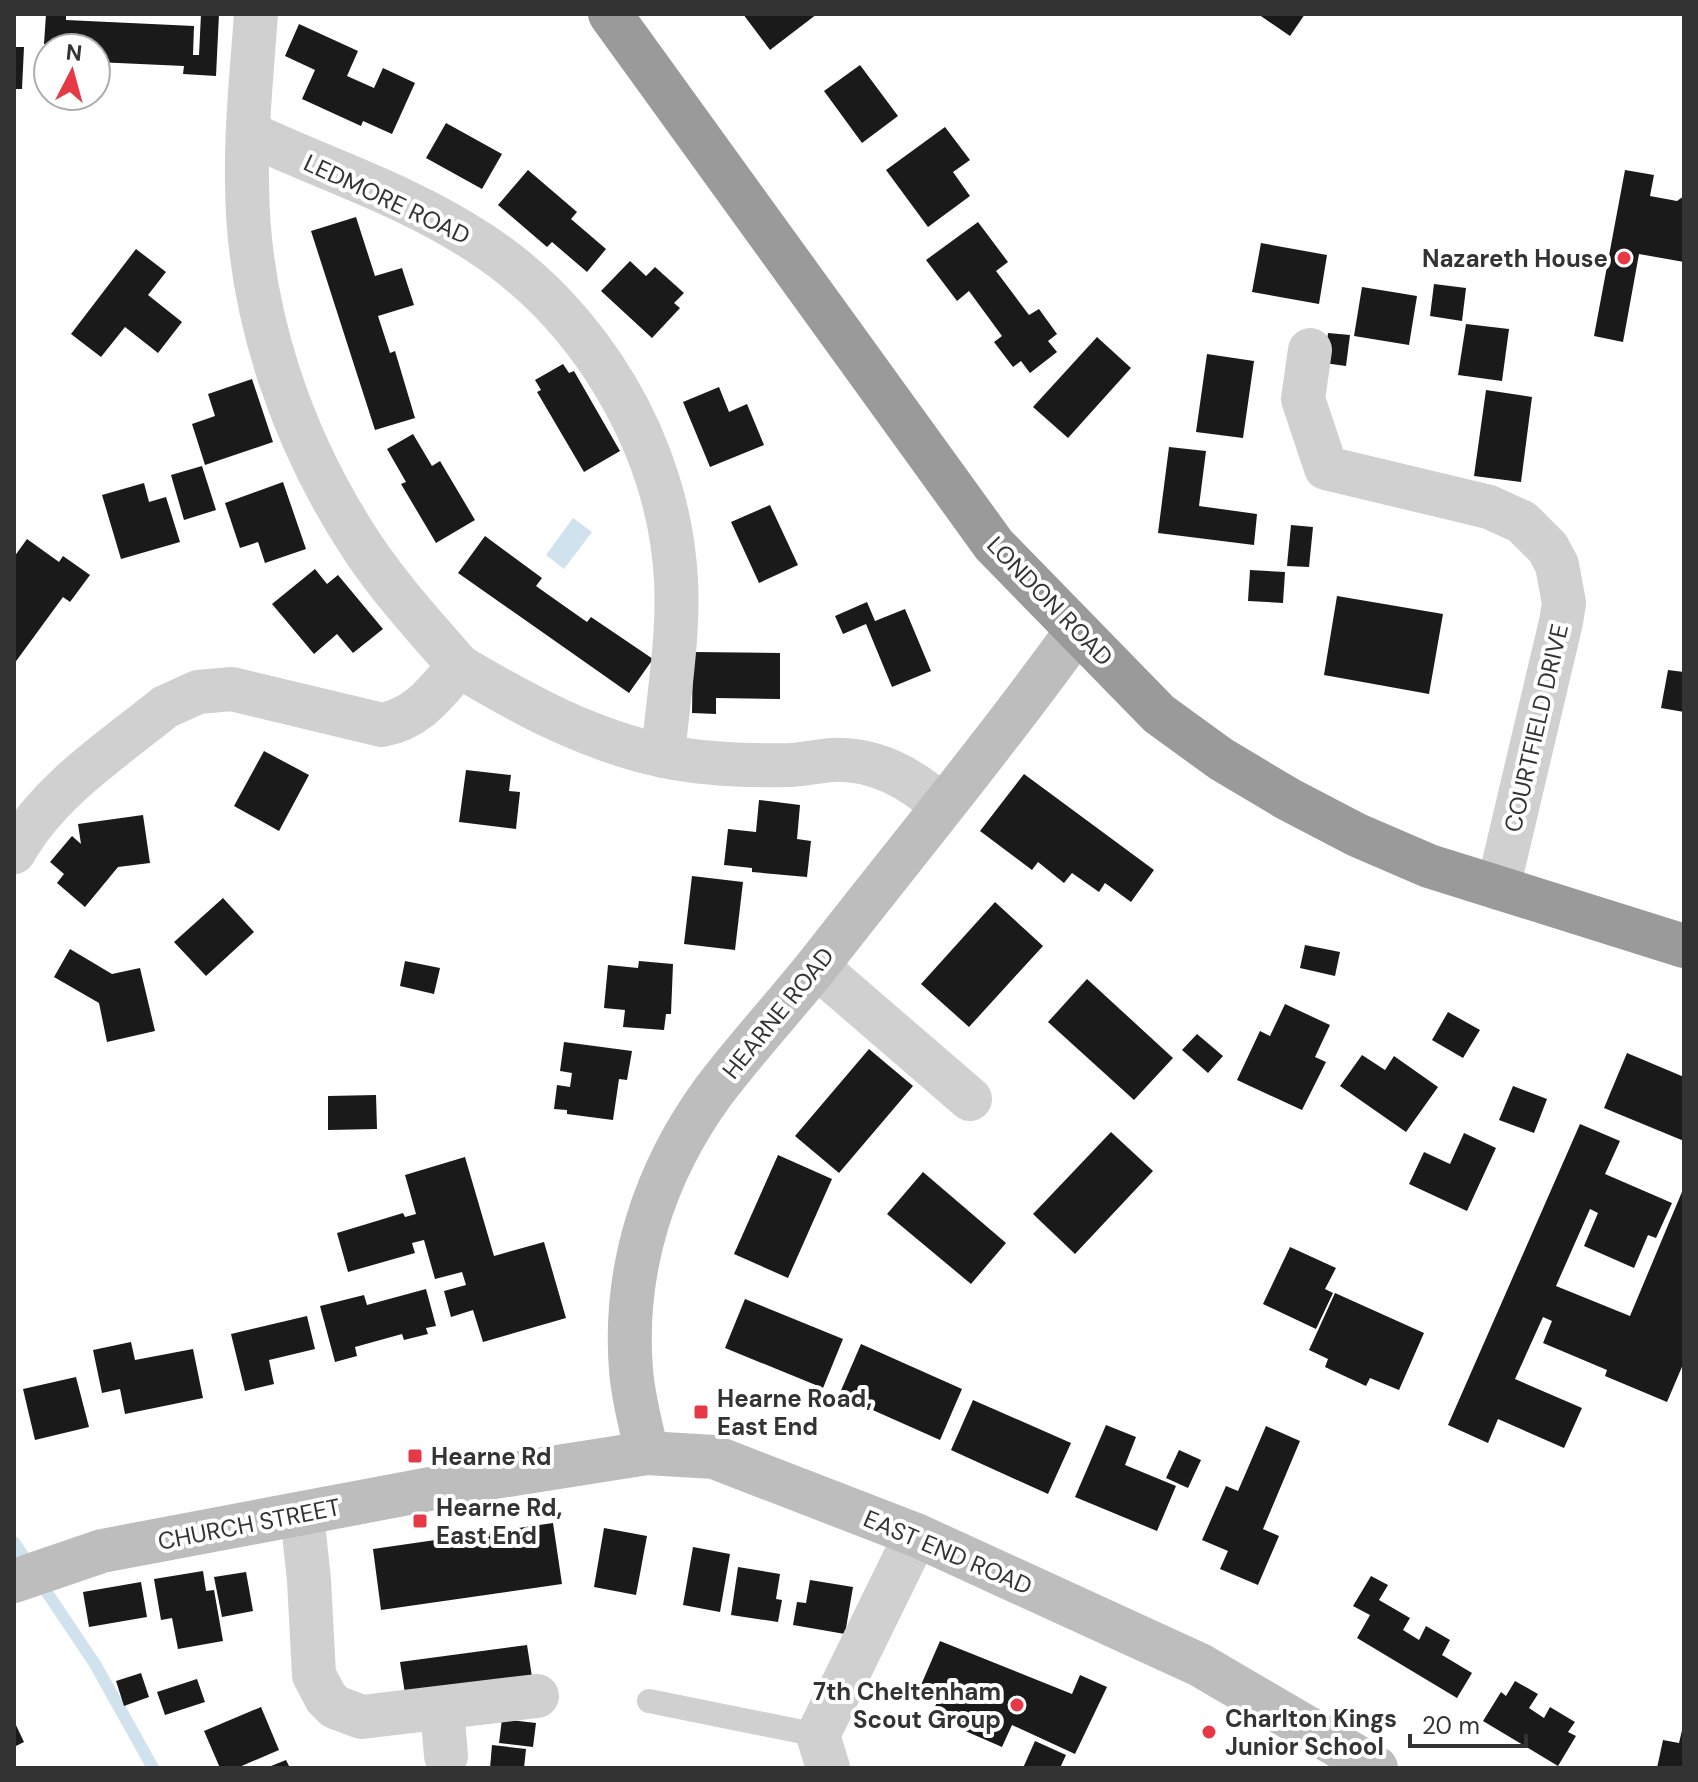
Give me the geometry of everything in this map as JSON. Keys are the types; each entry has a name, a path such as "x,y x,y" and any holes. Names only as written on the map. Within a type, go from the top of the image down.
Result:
{"highway":[{"name":"LONDON ROAD","path":"610,14 994,545 1159,714 1221,759 1357,835 1429,866 1684,946"}],"street":[{"path":"256,14 247,185 250,242 271,353 289,406 329,492 364,550 459,666 516,701 612,742 663,756 710,764 796,765 854,761 903,776 942,806"},
{"name":"LEDMORE ROAD","path":"248,133 399,199 479,242 549,300 580,334 606,371 647,450 661,493 670,537 676,581 663,756"},
{"name":"COURTFIELD DRIVE","path":"1310,350 1303,399 1326,468 1507,513 1536,533 1557,565 1564,603 1561,622 1498,888"},
{"name":"HEARNE ROAD","path":"647,1453 631,1372 632,1290 651,1207 668,1166 689,1127 715,1091 817,967 1076,632"},
{"path":"14,852 26,831 64,790 165,707 181,698 198,692 232,689 382,725 405,720 416,713 459,666"},
{"path":"817,967 970,1099"},
{"name":"EAST END ROAD","path":"488,1478 647,1453 714,1457 916,1535 1200,1665 1376,1768"},
{"name":"CHURCH STREET","path":"14,1581 102,1551 488,1478"},
{"path":"302,1514 314,1675 326,1698 335,1707 362,1717 537,1696"},
{"path":"823,1752 916,1535"},
{"path":"442,1708 446,1756"}],"lane":[{"path":"649,1701 823,1752"}],"water":[{"path":"573,518 592,532 564,569 546,555"}],"building":[{"path":"46,14 66,14 66,20 194,26 193,55 199,55 201,14 219,14 216,76 183,74 184,66 112,63 112,32 45,32"},
{"path":"743,14 817,14 770,50"},
{"path":"1258,14 1305,14 1290,36"},
{"path":"299,24 358,51 347,76 374,88 383,68 415,83 392,134 363,121 361,126 302,99 315,70 285,56"},
{"path":"14,47 24,47 22,89 14,89"},
{"path":"860,65 898,116 862,143 824,91"},
{"path":"446,123 502,154 482,189 426,158"},
{"path":"945,127 970,160 953,172 970,196 928,227 886,170"},
{"path":"528,170 577,212 571,219 606,249 587,272 552,242 547,247 498,205"},
{"name":"Nazareth House","path":"1625,170 1654,175 1650,196 1677,201 1684,196 1684,262 1639,254 1623,342 1594,336"},
{"path":"356,217 375,276 402,268 414,305 378,316 390,353 395,351 415,418 375,430 311,231"},
{"path":"978,222 1008,262 996,271 1029,315 1039,309 1057,334 1048,341 1057,352 1030,373 1021,361 1013,367 994,342 1002,336 969,291 957,301 926,260"},
{"path":"1261,243 1327,255 1319,304 1252,292"},
{"path":"136,249 166,272 148,295 182,322 158,353 125,327 101,357 71,334"},
{"path":"630,261 646,276 655,267 684,293 674,303 680,308 652,338 601,291"},
{"path":"1434,284 1466,288 1462,321 1430,316"},
{"path":"1362,287 1417,296 1409,345 1354,336"},
{"path":"1466,324 1509,329 1502,381 1458,375"},
{"path":"1328,333 1350,335 1346,366 1324,363"},
{"path":"1097,337 1131,368 1068,438 1033,407"},
{"path":"1207,354 1254,361 1243,438 1196,432"},
{"path":"563,364 569,373 574,371 620,451 584,472 537,392 541,390 535,380"},
{"path":"252,379 273,442 205,465 192,424 215,416 208,394"},
{"path":"719,387 729,412 747,404 764,445 710,467 683,402"},
{"path":"1486,390 1532,397 1521,482 1474,476"},
{"path":"413,434 432,466 440,461 475,520 436,543 401,484 406,482 387,449"},
{"path":"1169,447 1206,451 1199,506 1257,514 1254,545 1158,533"},
{"path":"202,466 216,510 184,520 171,475"},
{"path":"283,482 306,549 265,563 258,542 240,548 225,503"},
{"path":"144,483 149,502 166,497 180,542 121,559 102,495"},
{"path":"770,505 798,565 759,583 731,522"},
{"path":"1291,525 1313,527 1309,567 1287,566"},
{"path":"485,536 542,578 536,586 587,622 591,617 653,659 629,693 458,573"},
{"path":"27,539 59,562 63,556 90,575 70,602 63,597 14,664 14,557"},
{"path":"315,569 327,584 338,575 383,629 353,653 337,634 314,654 272,604"},
{"path":"1250,570 1285,572 1283,603 1248,601"},
{"path":"1337,596 1443,614 1429,694 1324,675"},
{"path":"867,602 875,621 905,609 931,671 892,687 866,624 843,634 835,616"},
{"path":"693,652 780,653 780,699 716,698 716,714 692,713"},
{"path":"1668,670 1684,672 1684,712 1661,708"},
{"path":"264,751 309,775 279,831 234,806"},
{"path":"466,770 511,775 509,791 520,792 516,829 459,822"},
{"path":"1024,774 1154,870 1131,902 1105,883 1099,892 1072,873 1064,883 1038,862 1032,870 980,831"},
{"path":"759,800 800,805 797,839 811,841 807,877 752,872 752,868 724,865 728,829 756,832"},
{"path":"143,815 150,863 118,867 85,907 57,883 64,874 50,862 72,836 81,844 78,824"},
{"path":"692,876 743,882 735,950 684,944"},
{"path":"223,898 254,932 206,976 174,942"},
{"path":"995,902 1043,946 969,1027 921,984"},
{"path":"1305,945 1340,952 1335,976 1300,968"},
{"path":"70,949 112,974 140,968 155,1031 107,1042 99,1003 54,977"},
{"path":"405,961 440,968 434,994 400,986"},
{"path":"639,961 673,964 671,1014 666,1014 664,1030 623,1027 625,1010 604,1008 608,965 638,968"},
{"path":"1087,979 1173,1058 1134,1100 1048,1022"},
{"path":"1285,1004 1330,1025 1315,1057 1326,1062 1302,1110 1237,1080 1260,1031 1270,1036"},
{"path":"1448,1012 1480,1030 1463,1058 1432,1040"},
{"path":"1197,1034 1223,1056 1208,1073 1182,1050"},
{"path":"564,1042 632,1051 627,1080 619,1079 613,1120 567,1114 567,1110 554,1109 557,1085 570,1087 572,1073 560,1071"},
{"path":"869,1049 913,1086 839,1173 795,1136"},
{"path":"1627,1053 1684,1077 1684,1141 1604,1108"},
{"path":"1362,1055 1385,1070 1394,1056 1438,1087 1406,1132 1340,1086"},
{"path":"1513,1086 1547,1099 1534,1133 1499,1120"},
{"path":"376,1095 377,1129 328,1130 328,1096"},
{"path":"1580,1124 1620,1141 1605,1174 1672,1203 1656,1238 1648,1235 1634,1268 1584,1246 1598,1213 1590,1209 1556,1286 1630,1316 1684,1187 1684,1362 1667,1402 1605,1376 1607,1370 1543,1343 1552,1321 1543,1317 1515,1379 1582,1408 1564,1448 1498,1419 1488,1443 1448,1425"},
{"path":"1111,1132 1153,1171 1075,1254 1033,1214"},
{"path":"1464,1133 1496,1148 1467,1211 1409,1184 1424,1152 1450,1164"},
{"path":"778,1155 832,1179 788,1278 734,1254"},
{"path":"465,1157 494,1256 544,1242 566,1318 483,1342 473,1310 451,1317 444,1291 466,1285 462,1272 435,1279 424,1240 412,1243 415,1253 348,1272 337,1233 403,1213 405,1217 416,1214 405,1175"},
{"path":"923,1172 1006,1243 971,1284 887,1214"},
{"path":"1290,1247 1336,1268 1325,1289 1333,1293 1316,1329 1263,1304"},
{"path":"426,1289 436,1326 426,1328 428,1334 404,1340 402,1334 355,1347 357,1356 335,1362 320,1306 364,1295 367,1305"},
{"path":"1335,1293 1424,1333 1399,1390 1370,1378 1366,1386 1325,1367 1328,1359 1309,1350"},
{"path":"745,1299 843,1339 823,1388 725,1348"},
{"path":"307,1316 315,1349 269,1360 274,1384 245,1391 231,1334"},
{"path":"131,1342 135,1360 193,1349 203,1398 125,1414 120,1389 102,1393 93,1350"},
{"path":"861,1344 962,1389 940,1440 839,1395"},
{"path":"76,1377 89,1427 35,1440 23,1389"},
{"path":"973,1400 1071,1443 1048,1494 951,1450"},
{"path":"1106,1425 1136,1437 1125,1465 1176,1486 1157,1531 1075,1497"},
{"path":"1266,1426 1300,1441 1263,1529 1279,1536 1258,1585 1220,1569 1228,1551 1202,1540 1226,1486 1238,1491"},
{"path":"1179,1450 1201,1460 1188,1488 1166,1478"},
{"path":"553,1523 562,1584 381,1610 373,1549"},
{"path":"604,1528 647,1536 636,1595 594,1587"},
{"path":"693,1547 730,1554 720,1612 683,1605"},
{"path":"738,1567 780,1574 776,1599 782,1600 778,1622 731,1615"},
{"path":"203,1571 206,1591 214,1590 223,1641 178,1649 172,1618 161,1620 154,1579"},
{"path":"246,1572 253,1611 222,1617 214,1577"},
{"path":"1371,1576 1388,1585 1379,1600 1410,1618 1403,1630 1419,1640 1426,1626 1450,1640 1442,1655 1472,1673 1457,1698 1357,1638 1370,1615 1353,1606"},
{"path":"810,1580 853,1587 845,1634 793,1625 797,1602 806,1603"},
{"path":"141,1582 147,1617 89,1627 83,1592"},
{"name":"7th Cheltenham Scout Group","path":"940,1641 1072,1694 1080,1675 1107,1687 1075,1754 1012,1725 1002,1747 931,1716 941,1693 921,1685"},
{"path":"527,1645 533,1683 406,1700 400,1662"},
{"path":"141,1673 149,1697 124,1706 116,1681"},
{"path":"197,1679 205,1702 165,1715 157,1692"},
{"path":"1515,1681 1538,1694 1529,1708 1544,1718 1550,1707 1575,1722 1568,1732 1576,1736 1558,1766 1483,1721 1501,1692 1506,1696"},
{"path":"261,1707 279,1750 237,1768 220,1768 204,1731"},
{"path":"502,1719 536,1723 533,1747 499,1743"},
{"path":"14,1721 24,1742 14,1747"},
{"path":"1683,1726 1684,1768 1657,1768 1663,1740 1679,1743"},
{"path":"1035,1741 1066,1755 1060,1768 1023,1768"},
{"path":"492,1745 526,1749 524,1768 490,1768"},
{"path":"286,1760 290,1768 266,1768"}],"waterway":[{"path":"14,1542 24,1557"},
{"path":"46,1591 95,1664 153,1768"}],"place":[{"name":"Nazareth House","path":"1624,258"},
{"name":"Hearne Road, East End","path":"701,1412"},
{"name":"Hearne Rd","path":"415,1456"},
{"name":"Hearne Rd, East End","path":"420,1521"},
{"name":"7th Cheltenham Scout Group","path":"1017,1705"},
{"name":"Charlton Kings Junior School","path":"1209,1732"}]}
